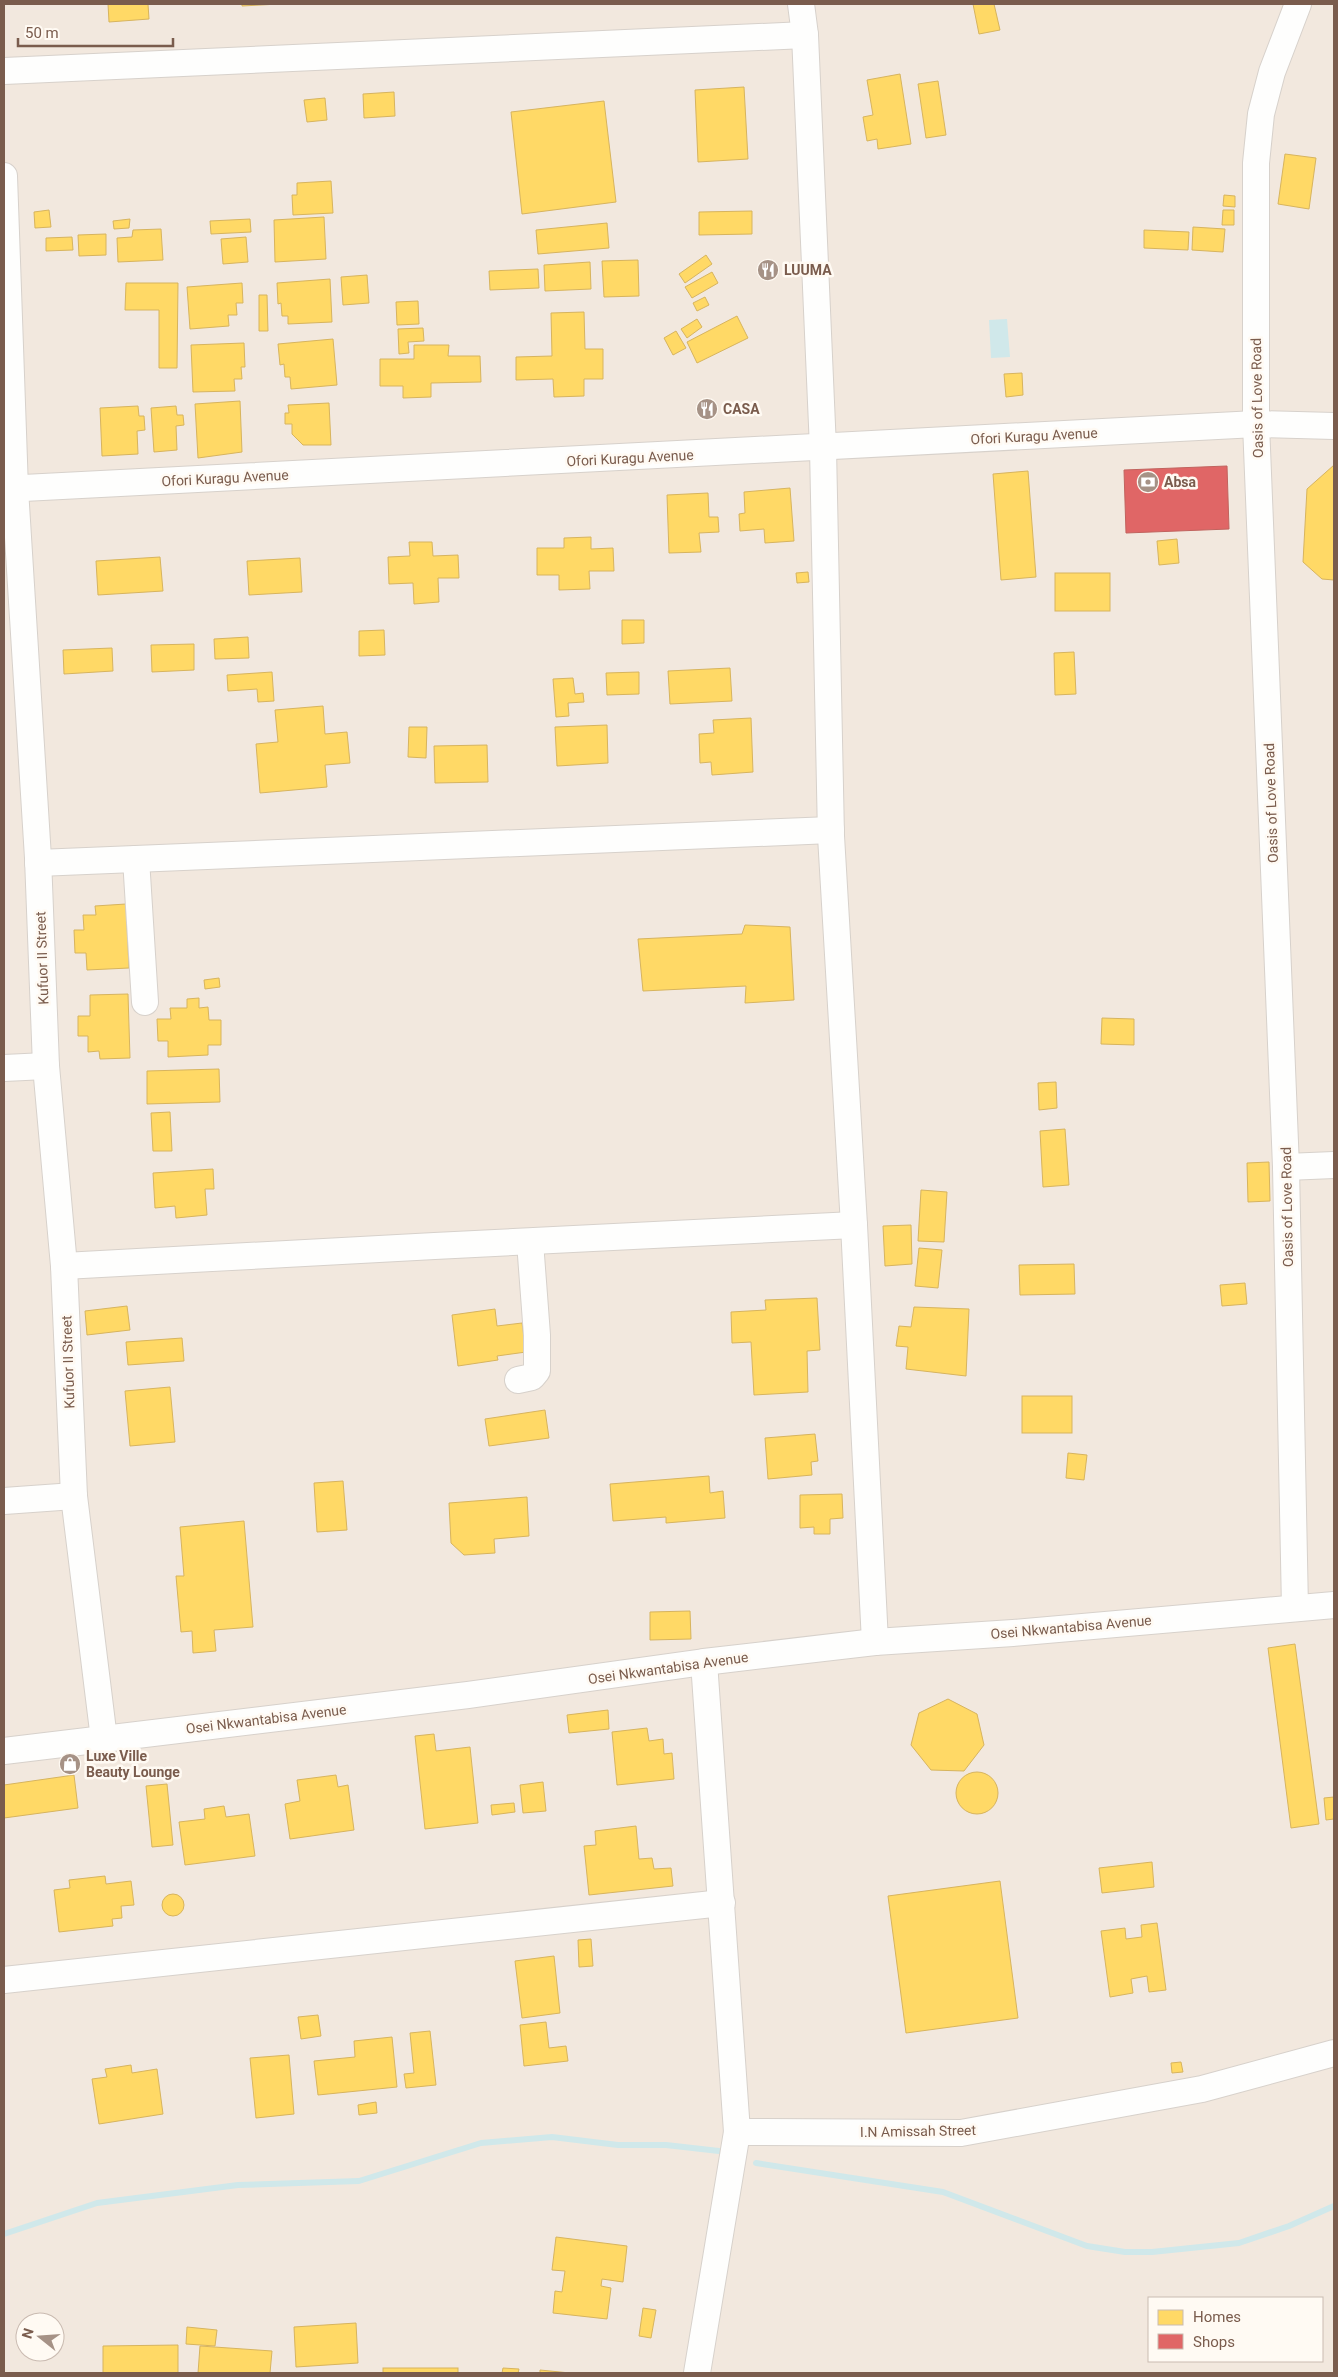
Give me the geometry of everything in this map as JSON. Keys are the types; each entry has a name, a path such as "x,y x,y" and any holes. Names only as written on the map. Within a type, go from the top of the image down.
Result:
{"street":[{"path":"801,4 805,34 823,448 831,830 854,1225 875,1642"},
{"name":"Oasis of Love Road","path":"1295,1608 1286,1167 1256,424 1256,163 1260,114 1272,72 1298,4"},
{"path":"4,71 805,34"},
{"name":"Kufuor II Street","path":"4,176 9,489 38,863 46,1066 64,1266 74,1496 104,1739"},
{"name":"Ofori Kuragu Avenue","path":"9,489 1256,424 1334,426"},
{"path":"38,863 831,830"},
{"path":"136,859 145,1002"},
{"path":"4,1068 46,1066"},
{"path":"1286,1167 1334,1165"},
{"path":"64,1266 315,1251 854,1225"},
{"path":"518,1380 532,1377 537,1371 537,1335 530,1242"},
{"path":"4,1501 74,1496"},
{"name":"Osei Nkwantabisa Avenue","path":"4,1751 468,1695 704,1662 875,1642 1013,1633 1334,1605"},
{"path":"697,2373 738,2132 704,1662"},
{"path":"4,1980 722,1903"},
{"name":"I.N Amissah Street","path":"738,2132 961,2133 1202,2089 1334,2053"}],"shaded area":[{"path":"4,4 1334,4 1334,2373 4,2373"}],"water":[{"path":"1007,319 1010,357 991,358 989,320"}],"building: Homes":[{"path":"108,4 148,4 149,19 109,22"},
{"path":"242,4 279,4 242,6"},
{"path":"973,4 994,4 1000,30 979,34"},
{"path":"900,74 911,144 878,149 877,139 867,141 863,117 873,115 867,80"},
{"path":"938,81 946,135 926,138 918,84"},
{"path":"744,87 748,159 698,162 695,90"},
{"path":"394,92 395,116 364,118 363,94"},
{"path":"325,98 327,120 307,122 304,100"},
{"path":"604,101 616,202 522,214 511,112"},
{"path":"1285,154 1316,158 1309,209 1278,204"},
{"path":"331,181 333,213 293,215 292,195 297,195 297,183"},
{"path":"1224,195 1235,196 1235,207 1223,206"},
{"path":"49,210 51,227 35,228 34,212"},
{"path":"1223,210 1234,210 1234,225 1222,225"},
{"path":"752,211 752,234 699,235 699,212"},
{"path":"324,217 326,259 275,262 274,220"},
{"path":"130,219 129,228 114,229 113,221"},
{"path":"250,219 251,232 211,234 210,221"},
{"path":"607,223 609,248 538,254 536,230"},
{"path":"1193,227 1225,229 1223,252 1192,250"},
{"path":"161,229 163,260 118,262 117,238 132,237 133,230"},
{"path":"1144,230 1189,232 1188,250 1144,248"},
{"path":"106,234 106,255 79,256 78,235"},
{"path":"72,237 73,250 46,251 46,238"},
{"path":"246,237 248,262 223,264 221,239"},
{"path":"706,255 712,264 685,283 679,274"},
{"path":"638,260 639,296 604,297 602,261"},
{"path":"590,262 591,289 545,291 544,265"},
{"path":"538,269 539,288 490,290 489,271"},
{"path":"712,272 718,283 692,298 685,287"},
{"path":"367,275 369,303 343,305 341,277"},
{"path":"330,279 332,322 288,324 288,316 282,316 281,303 278,304 277,283"},
{"path":"126,283 178,283 177,368 159,368 159,310 125,310"},
{"path":"242,283 243,303 236,303 237,315 228,315 229,326 190,329 187,287"},
{"path":"259,295 267,295 268,331 259,331"},
{"path":"705,297 709,305 697,311 693,303"},
{"path":"418,301 419,324 397,325 396,302"},
{"path":"584,312 585,349 603,349 603,379 584,379 584,396 554,397 553,379 516,380 516,357 552,356 551,313"},
{"path":"737,316 748,338 697,363 687,342"},
{"path":"697,319 702,327 687,338 681,329"},
{"path":"423,328 424,341 408,342 409,353 399,354 398,329"},
{"path":"676,331 686,348 673,355 664,338"},
{"path":"333,339 337,385 291,389 290,377 285,377 284,364 280,365 278,344"},
{"path":"244,343 245,367 241,367 242,379 234,379 235,391 193,392 191,345"},
{"path":"414,345 449,345 448,356 480,356 481,382 431,383 431,397 403,398 403,386 380,386 380,359 414,359"},
{"path":"1022,373 1023,395 1006,397 1004,374"},
{"path":"240,401 242,452 198,458 195,404"},
{"path":"329,403 331,445 303,445 292,434 292,424 285,424 285,413 289,413 288,405"},
{"path":"138,406 139,416 144,416 145,430 137,431 138,454 102,456 100,408"},
{"path":"176,406 177,415 183,415 184,425 176,426 177,450 154,452 151,408"},
{"path":"1334,465 1334,580 1322,579 1303,562 1307,489"},
{"path":"1028,471 1036,577 1001,580 993,474"},
{"path":"790,488 794,541 765,543 764,529 740,531 739,514 745,513 744,492"},
{"path":"708,493 709,517 718,517 719,532 699,533 701,552 669,553 667,495"},
{"path":"591,537 591,549 613,548 614,571 589,571 590,589 559,590 559,575 537,575 537,548 564,548 564,538"},
{"path":"1177,539 1179,563 1159,565 1157,541"},
{"path":"409,542 432,542 433,556 458,555 459,578 438,578 439,602 414,604 413,583 389,584 388,557 410,556"},
{"path":"160,557 163,591 98,595 96,561"},
{"path":"300,558 302,592 249,595 247,561"},
{"path":"808,572 809,582 797,583 796,573"},
{"path":"1055,573 1110,573 1110,611 1055,611"},
{"path":"622,620 644,620 644,643 622,644"},
{"path":"384,630 385,655 359,656 359,631"},
{"path":"248,637 249,658 215,659 214,639"},
{"path":"194,644 194,670 152,672 151,645"},
{"path":"112,648 113,671 64,674 63,650"},
{"path":"1074,652 1076,694 1055,695 1054,653"},
{"path":"730,668 732,701 670,704 668,671"},
{"path":"272,672 274,701 258,702 257,689 228,691 227,675"},
{"path":"639,672 639,694 607,695 606,673"},
{"path":"573,678 575,694 583,693 584,702 568,703 569,716 556,717 553,679"},
{"path":"323,706 325,734 347,732 350,763 325,765 327,787 260,793 256,744 278,742 275,710"},
{"path":"751,718 753,772 712,775 711,762 700,763 699,734 714,733 713,720"},
{"path":"607,725 608,763 557,766 555,727"},
{"path":"409,727 427,727 426,758 408,757"},
{"path":"487,745 488,782 435,783 434,746"},
{"path":"126,904 129,968 87,970 86,953 75,953 74,930 84,930 83,915 96,915 95,906"},
{"path":"745,925 790,927 794,1000 745,1003 746,986 643,991 638,939 742,934"},
{"path":"219,978 220,987 205,989 204,980"},
{"path":"128,994 130,1058 100,1059 99,1051 88,1052 88,1036 78,1036 78,1016 90,1016 90,995"},
{"path":"199,998 199,1008 208,1007 209,1020 221,1020 221,1045 208,1045 208,1055 168,1057 168,1041 158,1041 157,1019 171,1019 170,1008 187,1008 187,999"},
{"path":"1102,1018 1134,1019 1134,1045 1101,1044"},
{"path":"219,1069 220,1102 147,1104 147,1071"},
{"path":"1056,1082 1057,1108 1039,1110 1038,1083"},
{"path":"170,1112 172,1151 153,1151 151,1113"},
{"path":"1065,1129 1069,1185 1043,1187 1040,1131"},
{"path":"1269,1162 1270,1201 1248,1202 1247,1163"},
{"path":"213,1169 214,1189 205,1189 207,1215 176,1218 175,1206 155,1208 153,1173"},
{"path":"921,1190 947,1192 944,1242 918,1241"},
{"path":"911,1225 912,1264 885,1266 883,1226"},
{"path":"919,1248 942,1250 938,1288 915,1286"},
{"path":"1074,1264 1075,1294 1020,1295 1019,1265"},
{"path":"1245,1283 1247,1304 1222,1306 1220,1285"},
{"path":"817,1298 820,1350 807,1351 808,1392 754,1395 751,1342 732,1343 731,1312 766,1310 765,1300"},
{"path":"127,1306 130,1330 87,1335 85,1311"},
{"path":"914,1307 969,1309 966,1376 906,1369 908,1347 896,1346 899,1326 911,1327"},
{"path":"495,1309 497,1326 522,1323 526,1352 497,1356 498,1360 458,1366 452,1315"},
{"path":"182,1338 184,1361 128,1365 126,1342"},
{"path":"170,1387 175,1442 130,1446 125,1391"},
{"path":"1022,1396 1072,1396 1072,1433 1022,1433"},
{"path":"545,1410 549,1438 489,1446 485,1419"},
{"path":"815,1434 818,1461 811,1462 812,1475 768,1479 765,1438"},
{"path":"1068,1453 1087,1455 1084,1480 1066,1478"},
{"path":"709,1476 710,1493 723,1491 725,1518 666,1523 666,1517 613,1521 610,1484"},
{"path":"343,1481 347,1530 317,1532 314,1483"},
{"path":"842,1494 843,1518 830,1519 830,1534 814,1534 814,1527 800,1528 800,1495"},
{"path":"527,1497 529,1536 494,1539 495,1553 464,1555 451,1543 449,1503"},
{"path":"244,1521 253,1627 214,1630 216,1651 193,1653 192,1631 181,1632 176,1576 184,1576 180,1527"},
{"path":"690,1611 691,1639 650,1640 650,1612"},
{"path":"1295,1644 1319,1824 1291,1828 1268,1648"},
{"path":"948,1699 977,1714 984,1745 964,1771 931,1770 911,1745 919,1713"},
{"path":"608,1710 609,1729 569,1733 567,1715"},
{"path":"647,1728 649,1741 663,1739 664,1754 672,1753 674,1779 617,1785 612,1732"},
{"path":"434,1734 436,1751 470,1747 478,1823 425,1829 415,1736"},
{"path":"981,1772 989,1775 995,1781 998,1793 995,1805 989,1811 973,1814 965,1811 959,1805 956,1789 959,1781 965,1775"},
{"path":"74,1775 78,1808 4,1818 4,1785"},
{"path":"336,1775 338,1787 348,1785 354,1830 290,1839 285,1804 300,1801 297,1780"},
{"path":"543,1782 546,1811 523,1813 520,1785"},
{"path":"167,1784 173,1845 152,1847 146,1786"},
{"path":"1334,1797 1334,1819 1326,1820 1324,1798"},
{"path":"514,1803 515,1812 492,1815 491,1805"},
{"path":"224,1806 226,1817 249,1814 255,1856 185,1865 179,1822 205,1819 204,1809"},
{"path":"636,1826 639,1859 652,1858 654,1869 671,1868 673,1886 589,1895 584,1846 596,1845 595,1831"},
{"path":"1152,1862 1154,1887 1102,1893 1099,1868"},
{"path":"105,1876 106,1884 131,1881 134,1905 121,1906 122,1918 112,1919 113,1926 59,1932 54,1890 70,1888 69,1880"},
{"path":"1000,1881 1018,2018 906,2033 888,1896"},
{"path":"173,1894 181,1897 184,1905 181,1913 173,1916 165,1913 162,1905 165,1897"},
{"path":"1157,1923 1166,1990 1149,1992 1147,1976 1131,1979 1133,1993 1110,1997 1101,1931 1125,1928 1126,1939 1142,1937 1141,1925"},
{"path":"591,1939 593,1966 579,1967 578,1940"},
{"path":"554,1956 560,2013 522,2018 515,1961"},
{"path":"318,2015 321,2036 301,2039 298,2017"},
{"path":"546,2022 549,2048 566,2046 568,2061 524,2066 520,2025"},
{"path":"430,2031 436,2085 406,2088 404,2074 414,2073 410,2033"},
{"path":"392,2037 397,2087 318,2095 314,2061 355,2057 354,2041"},
{"path":"289,2055 294,2114 256,2118 250,2058"},
{"path":"1181,2062 1183,2072 1172,2073 1171,2063"},
{"path":"131,2065 132,2073 157,2069 163,2114 99,2124 92,2079 107,2077 105,2069"},
{"path":"376,2102 377,2113 359,2115 358,2105"},
{"path":"556,2237 627,2246 623,2282 602,2279 601,2286 611,2288 607,2319 553,2313 555,2291 562,2292 565,2271 552,2270"},
{"path":"643,2308 656,2310 651,2338 639,2336"},
{"path":"356,2323 358,2363 296,2367 294,2327"},
{"path":"187,2327 217,2330 215,2346 186,2344"},
{"path":"178,2345 178,2373 103,2373 103,2346"},
{"path":"200,2346 272,2351 270,2373 198,2373"},
{"path":"383,2368 458,2368 458,2373 383,2373"},
{"path":"503,2368 519,2369 518,2373 502,2373"},
{"path":"540,2370 570,2373 540,2373"}],"building: Shops":[{"path":"1227,466 1229,529 1126,533 1124,470"}],"waterway":[{"path":"4,2234 97,2203 238,2185 359,2181 481,2143 552,2137 618,2145 666,2145 719,2151"},
{"path":"756,2163 943,2192 1087,2246 1125,2252 1152,2252 1239,2243 1289,2226 1334,2206"}],"place":[{"name":"LUUMA","path":"768,270"},
{"name":"CASA","path":"707,409"},
{"name":"Absa","path":"1148,482"},
{"name":"Luxe Ville Beauty Lounge","path":"70,1764"}]}
